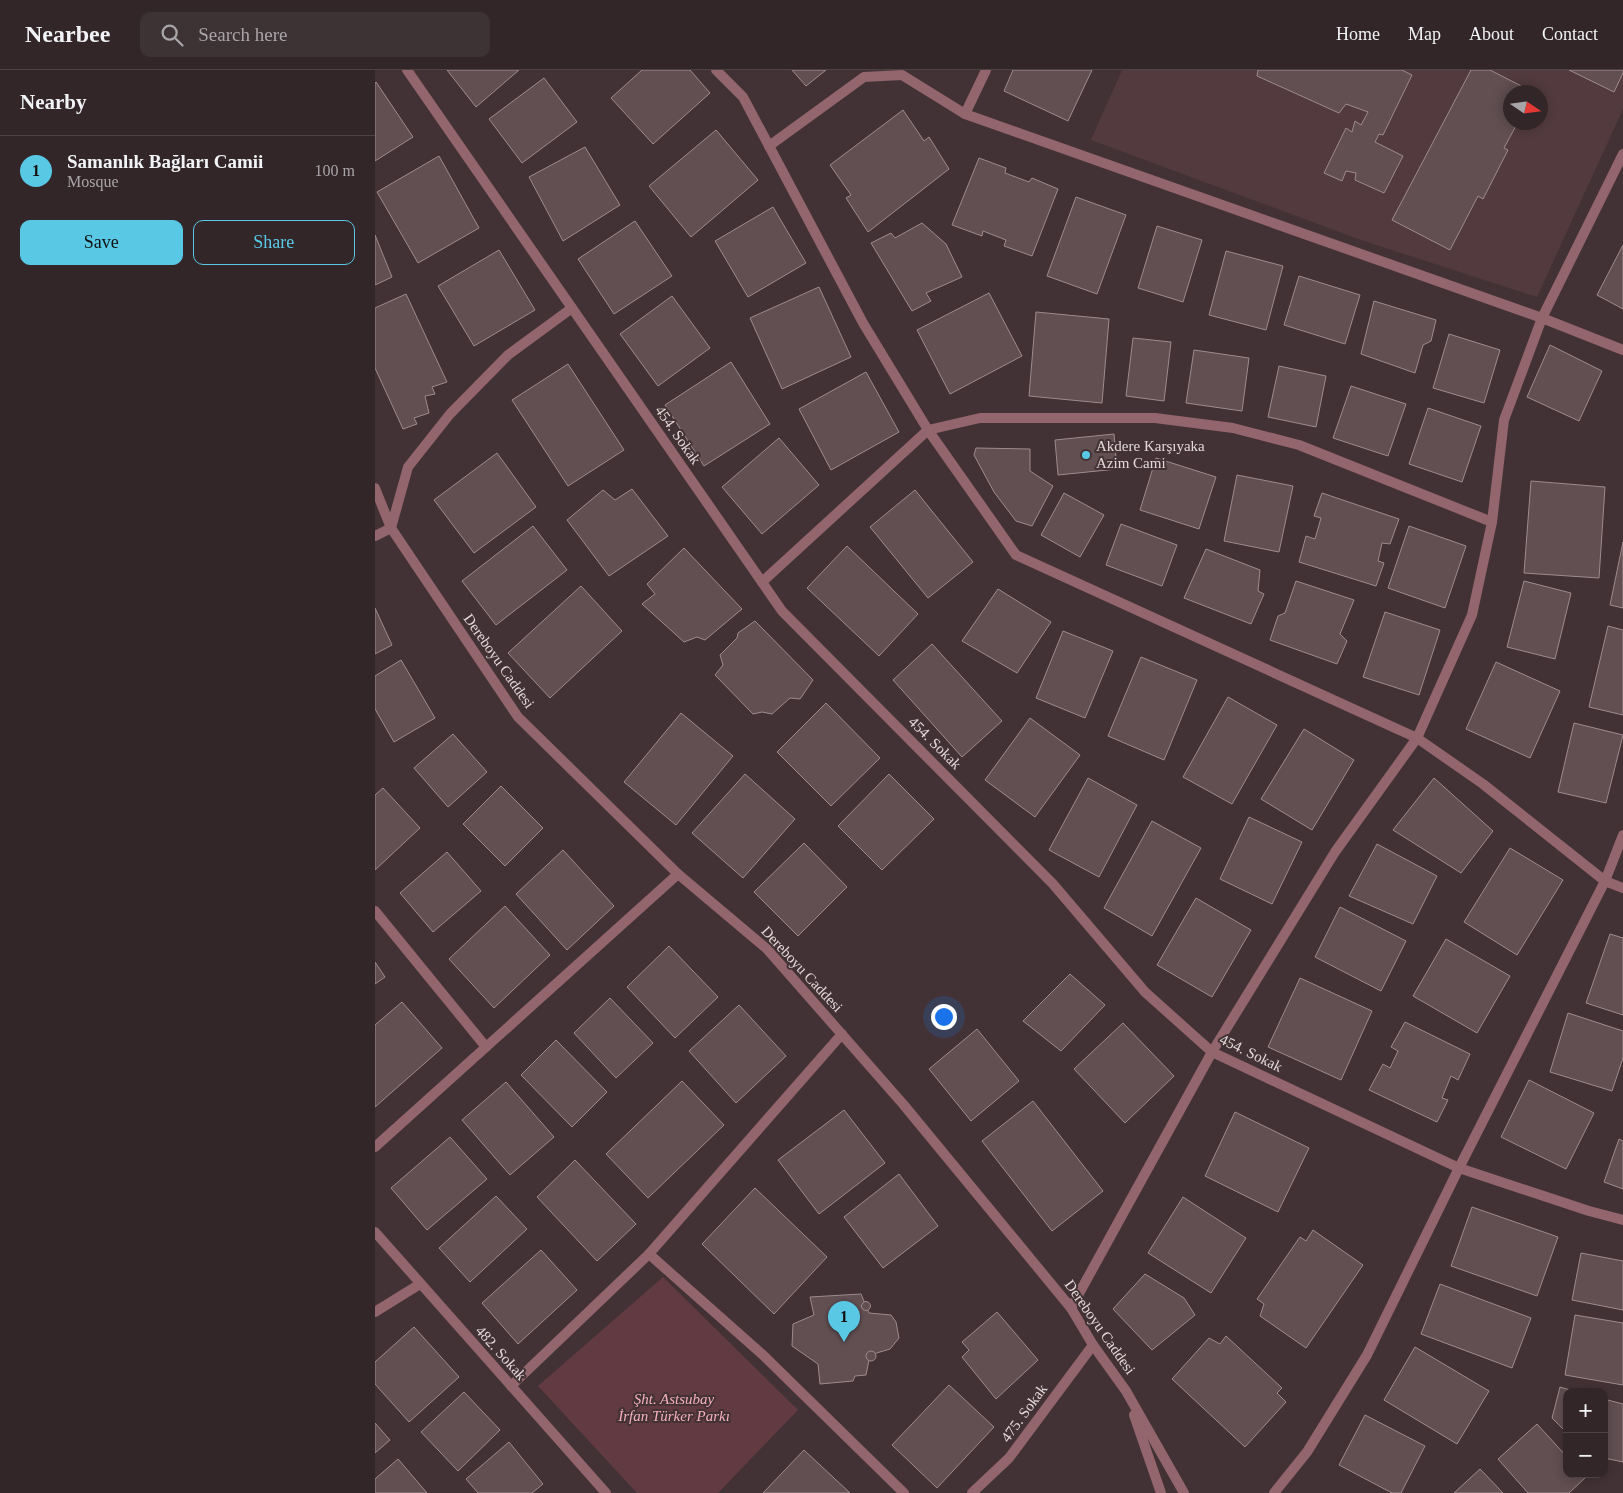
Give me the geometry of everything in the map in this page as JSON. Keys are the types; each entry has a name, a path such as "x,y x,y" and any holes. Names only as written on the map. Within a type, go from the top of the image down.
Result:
{"street":[{"name":"454. Sokak","path":"407,70 782,611 1053,884 1145,992 1212,1052 1459,1168 1589,1211 1623,1220"},
{"path":"716,70 743,97 863,323 928,430 1016,555 1417,738 1483,784 1605,881 1623,888"},
{"path":"965,114 985,70"},
{"path":"769,146 864,77 902,75 965,114 1542,318 1623,350"},
{"path":"1071,1308 1212,1052 1335,852 1417,738 1472,615 1493,522 1504,420 1542,318 1623,154"},
{"path":"375,536 391,528 408,467 450,414 508,355 572,308"},
{"path":"762,582 928,430 980,418 1155,418 1233,428 1299,445 1493,522"},
{"name":"Dereboyu Caddesi","path":"375,488 391,528 518,717 678,874 767,950 903,1104 1071,1308 1093,1345 1126,1391 1184,1493"},
{"path":"1273,1493 1307,1452 1367,1355 1459,1168 1605,881 1623,835"},
{"path":"375,1147 678,874"},
{"path":"375,911 486,1047"},
{"path":"511,1386 649,1254 842,1034"},
{"name":"482. Sokak","path":"375,1232 606,1493"},
{"path":"649,1254 763,1356 904,1493"},
{"path":"375,1312 420,1284"},
{"name":"475. Sokak","path":"972,1493 1009,1458 1093,1345"},
{"path":"1126,1391 1161,1493"}],"shaded area":[{"path":"1122,70 1623,70 1623,109 1537,297 1361,240 1091,140"}],"green space":[{"name":"Şht. Astsubay İrfan Türker Parkı","path":"663,1277 798,1410 718,1493 637,1493 538,1386"}],"building":[{"path":"447,70 519,70 476,107"},
{"path":"642,70 690,70 710,93 653,144 611,98"},
{"path":"792,70 826,70 806,86"},
{"path":"1013,70 1092,70 1068,121 1004,91"},
{"path":"1258,70 1402,70 1412,75 1383,135 1379,134 1375,142 1403,156 1384,193 1355,180 1356,173 1346,171 1342,181 1324,173 1346,128 1352,132 1355,121 1361,125 1368,112 1346,104 1339,113 1257,76"},
{"path":"1471,70 1490,70 1519,85 1503,85 1503,130 1514,130 1504,148 1508,150 1483,199 1478,196 1450,250 1392,220"},
{"path":"1569,70 1623,70 1623,73 1614,92"},
{"path":"544,78 577,122 522,163 489,119"},
{"path":"375,83 413,137 375,161"},
{"path":"903,110 924,141 929,137 949,169 868,232 846,198 851,195 830,165"},
{"path":"716,130 758,180 691,237 649,186"},
{"path":"585,147 620,205 563,241 529,177"},
{"path":"439,156 479,228 418,263 377,192"},
{"path":"979,158 1006,168 1005,173 1029,182 1032,178 1058,189 1032,256 1004,246 1006,240 983,231 982,236 952,225"},
{"path":"1076,197 1126,215 1097,294 1047,276"},
{"path":"773,207 806,263 748,297 715,241"},
{"path":"635,221 672,276 614,314 578,259"},
{"path":"922,223 946,244 962,277 926,293 931,301 912,311 871,243 891,233 895,238"},
{"path":"1157,226 1202,240 1183,302 1138,288"},
{"path":"375,235 392,277 375,285"},
{"path":"1623,245 1623,309 1597,295"},
{"path":"499,250 535,310 474,346 438,286"},
{"path":"1226,251 1283,266 1266,330 1209,315"},
{"path":"1299,276 1360,295 1345,344 1284,325"},
{"path":"819,287 851,357 782,389 750,318"},
{"path":"989,293 1022,356 950,394 917,330"},
{"path":"406,294 447,382 432,387 435,394 425,396 429,413 414,418 417,424 403,429 375,368 375,308"},
{"path":"672,296 710,348 658,386 620,334"},
{"path":"1374,301 1436,320 1431,341 1423,345 1415,373 1361,354"},
{"path":"1036,312 1109,319 1102,403 1029,396"},
{"path":"1449,334 1500,350 1484,403 1433,388"},
{"path":"1133,338 1171,342 1164,401 1126,396"},
{"path":"1550,345 1602,371 1579,421 1527,397"},
{"path":"1194,350 1249,358 1242,411 1186,403"},
{"path":"731,362 770,424 704,466 665,405"},
{"path":"568,364 624,450 568,486 512,400"},
{"path":"1279,366 1326,376 1316,427 1268,417"},
{"path":"866,372 899,432 831,470 799,409"},
{"path":"1351,386 1406,404 1388,456 1333,438"},
{"path":"1428,408 1481,426 1462,482 1409,464"},
{"name":"Akdere Karşıyaka Azim Cami","path":"1114,434 1117,469 1058,475 1055,440"},
{"path":"779,438 819,485 762,534 722,487"},
{"path":"976,448 1030,449 1030,471 1053,486 1032,526 1016,521 994,492 974,455"},
{"path":"497,453 536,507 474,553 434,500"},
{"path":"1156,458 1216,477 1199,529 1140,510"},
{"path":"1237,475 1293,486 1279,552 1224,541"},
{"path":"1531,481 1605,487 1599,578 1524,573"},
{"path":"632,489 668,536 609,576 567,520 603,490 615,500"},
{"path":"915,490 973,562 928,598 870,527"},
{"path":"1064,493 1104,515 1080,557 1041,535"},
{"path":"1322,493 1399,519 1390,544 1382,543 1378,561 1384,563 1376,586 1299,562 1306,536 1315,539 1321,518 1314,516"},
{"path":"1121,524 1177,545 1162,586 1106,565"},
{"path":"533,526 567,570 496,625 462,581"},
{"path":"1409,526 1466,546 1445,608 1388,588"},
{"path":"1623,542 1623,608 1610,605"},
{"path":"847,546 918,614 879,656 807,588"},
{"path":"684,548 742,609 705,640 697,637 684,642 642,604 655,594 647,584"},
{"path":"1206,549 1260,570 1258,591 1264,594 1251,624 1184,598"},
{"path":"1296,581 1354,600 1340,634 1347,641 1337,664 1270,640 1278,616 1285,613"},
{"path":"1524,581 1571,593 1555,659 1507,647"},
{"path":"581,586 622,631 550,698 508,653"},
{"path":"998,589 1051,622 1017,673 962,641"},
{"path":"375,608 392,645 375,654"},
{"path":"1385,612 1440,630 1419,695 1363,677"},
{"path":"755,621 813,680 800,699 790,698 772,714 762,712 753,714 715,675 723,665 720,655 737,638 738,633"},
{"path":"1608,626 1623,630 1623,715 1589,707"},
{"path":"1063,631 1113,651 1085,718 1036,698"},
{"path":"932,644 1002,721 962,757 893,680"},
{"path":"1141,657 1197,680 1164,760 1108,736"},
{"path":"401,660 435,718 394,742 375,709 375,676"},
{"path":"1496,662 1560,691 1530,758 1466,729"},
{"path":"1228,697 1277,725 1232,804 1183,777"},
{"path":"826,703 880,758 831,806 777,752"},
{"path":"681,713 733,756 676,825 624,782"},
{"path":"1030,718 1080,755 1035,817 985,780"},
{"path":"1574,723 1623,735 1606,803 1558,792"},
{"path":"1304,729 1354,760 1312,830 1261,799"},
{"path":"453,734 487,772 448,807 414,768"},
{"path":"745,774 795,819 743,878 692,833"},
{"path":"889,774 934,819 882,870 838,826"},
{"path":"1088,778 1137,805 1099,877 1049,850"},
{"path":"1434,778 1493,831 1461,873 1393,830"},
{"path":"501,786 543,828 505,866 463,824"},
{"path":"383,788 420,828 375,870 375,795"},
{"path":"1249,817 1302,842 1272,904 1220,879"},
{"path":"1152,821 1201,848 1152,936 1104,908"},
{"path":"804,843 847,887 798,936 754,892"},
{"path":"1377,844 1437,876 1413,924 1349,896"},
{"path":"1510,848 1563,880 1517,955 1464,922"},
{"path":"563,850 614,906 567,950 516,894"},
{"path":"447,852 481,891 433,932 400,893"},
{"path":"1196,898 1251,930 1212,997 1157,965"},
{"path":"505,906 550,955 494,1008 449,959"},
{"path":"1340,907 1406,941 1381,991 1315,957"},
{"path":"1610,934 1623,938 1623,1015 1586,1003"},
{"path":"1446,939 1510,976 1477,1033 1413,996"},
{"path":"669,946 718,997 675,1038 627,987"},
{"path":"375,962 385,977 375,984"},
{"path":"1070,974 1105,1005 1061,1051 1023,1021"},
{"path":"1300,978 1372,1011 1341,1080 1268,1047"},
{"path":"610,998 653,1043 616,1078 574,1033"},
{"path":"402,1002 442,1048 375,1107 375,1025"},
{"path":"739,1005 786,1056 736,1103 689,1051"},
{"path":"1568,1013 1623,1031 1623,1058 1612,1091 1550,1072"},
{"path":"1405,1022 1470,1054 1458,1080 1451,1076 1442,1098 1448,1100 1437,1122 1369,1090 1383,1064 1390,1068 1398,1051 1391,1047"},
{"path":"1123,1023 1174,1076 1125,1123 1074,1069"},
{"path":"977,1029 1019,1081 971,1121 929,1069"},
{"path":"556,1040 607,1092 572,1127 521,1075"},
{"path":"1529,1080 1594,1113 1566,1169 1501,1137"},
{"path":"682,1081 724,1125 648,1198 606,1154"},
{"path":"506,1082 554,1137 510,1175 462,1120"},
{"path":"1033,1101 1103,1191 1052,1231 982,1141"},
{"path":"844,1110 885,1163 819,1214 778,1160"},
{"path":"1235,1112 1309,1148 1278,1212 1205,1176"},
{"path":"450,1137 487,1179 427,1230 391,1188"},
{"path":"1619,1139 1623,1141 1623,1189 1604,1182"},
{"path":"575,1160 636,1224 597,1261 537,1197"},
{"path":"899,1174 938,1226 883,1268 844,1217"},
{"path":"755,1188 827,1257 774,1314 702,1244"},
{"path":"496,1196 527,1229 470,1282 439,1248"},
{"path":"1183,1197 1246,1238 1211,1293 1148,1253"},
{"path":"1472,1207 1558,1237 1537,1296 1451,1266"},
{"path":"1313,1230 1363,1265 1306,1348 1260,1316 1264,1304 1257,1299 1300,1237 1306,1241"},
{"path":"541,1250 577,1290 518,1344 482,1303"},
{"path":"1581,1253 1623,1261 1623,1310 1572,1300"},
{"path":"1145,1274 1184,1298 1195,1315 1152,1350 1113,1309"},
{"path":"1440,1284 1531,1318 1512,1368 1421,1334"},
{"path":"861,1294 869,1313 891,1315 896,1322 899,1338 890,1349 870,1355 866,1375 855,1376 853,1381 820,1384 818,1364 792,1346 793,1324 814,1315 810,1297"},
{"path":"866,1302 870,1306 866,1310 862,1306"},
{"path":"997,1312 1038,1360 996,1399 962,1357 969,1350 962,1342"},
{"path":"1575,1315 1623,1323 1623,1385 1565,1375"},
{"path":"414,1327 459,1377 409,1422 375,1384 375,1362"},
{"path":"1226,1336 1282,1388 1277,1393 1286,1402 1245,1447 1172,1379 1209,1338 1220,1344"},
{"path":"1415,1347 1489,1391 1457,1444 1384,1400"},
{"path":"871,1351 876,1356 871,1361 866,1356"},
{"path":"949,1385 994,1427 937,1488 892,1445"},
{"path":"1560,1387 1563,1388 1563,1429 1552,1418"},
{"path":"464,1392 500,1430 458,1471 421,1432"},
{"path":"1608,1400 1623,1404 1623,1462 1608,1459"},
{"path":"1365,1415 1425,1446 1401,1493 1392,1493 1339,1465"},
{"path":"375,1423 390,1440 375,1453"},
{"path":"1537,1424 1563,1453 1563,1478 1585,1478 1569,1493 1528,1493 1498,1459"},
{"path":"509,1442 543,1484 532,1493 478,1493 466,1479"},
{"path":"804,1450 850,1493 763,1493"},
{"path":"398,1459 427,1493 375,1493 375,1479"},
{"path":"1480,1469 1503,1493 1454,1493"}],"place":[{"name":"Akdere Karşıyaka Azim Cami","path":"1086,455"},
{"name":"Samanlık Bağları Camii","path":"844,1342"}]}
